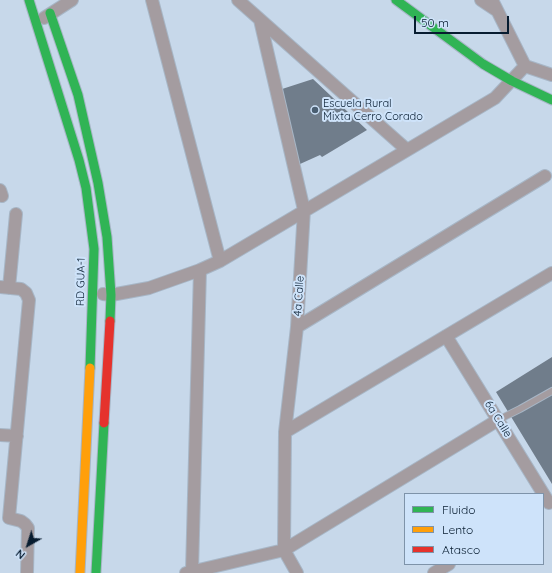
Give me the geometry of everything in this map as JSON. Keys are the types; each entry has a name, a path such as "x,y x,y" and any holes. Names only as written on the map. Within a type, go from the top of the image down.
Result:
{"street":[{"name":"RD GUA-1","path":"29,0 79,160 86,188 94,249 80,573"},
{"path":"36,22 72,0"},
{"path":"152,0 220,260"},
{"path":"238,0 406,149"},
{"path":"396,0 483,64 512,81 552,100"},
{"path":"481,0 494,5 525,66 552,75"},
{"path":"50,13 67,61 89,139 107,237 111,295 96,573"},
{"name":"4a Calle","path":"260,20 304,210 297,327 285,432 284,550 296,573"},
{"path":"93,294 111,295 149,288 200,270 220,260 406,149 495,98 525,66"},
{"path":"297,327 545,176"},
{"path":"16,214 4,288 21,289 26,293 29,300 17,436 4,518 21,521 28,528 27,573"},
{"path":"200,270 189,572 284,550 498,420"},
{"path":"285,432 552,273"},
{"name":"6a Calle","path":"446,336 541,493"},
{"path":"0,435 17,436"},
{"path":"435,573 447,565"}],"lane":[{"path":"498,420 552,391"}],"building":[{"name":"Escuela Rural Mixta Cerro Corado","path":"313,79 367,130 322,157 320,155 300,164 279,90"},
{"path":"552,357 552,484 496,392"}],"traffic: fast":[{"path":"29,0 79,160 86,188 94,249 90,368"},
{"path":"396,0 483,64 512,81 552,100"},
{"path":"50,13 78,95 98,183 107,237 111,295 110,321"},
{"path":"96,573 104,423"}],"traffic: slow":[{"path":"80,573 90,368"}],"traffic: jam":[{"path":"104,423 110,321"}],"place":[{"name":"Escuela Rural Mixta Cerro Corado","path":"315,110"}]}
